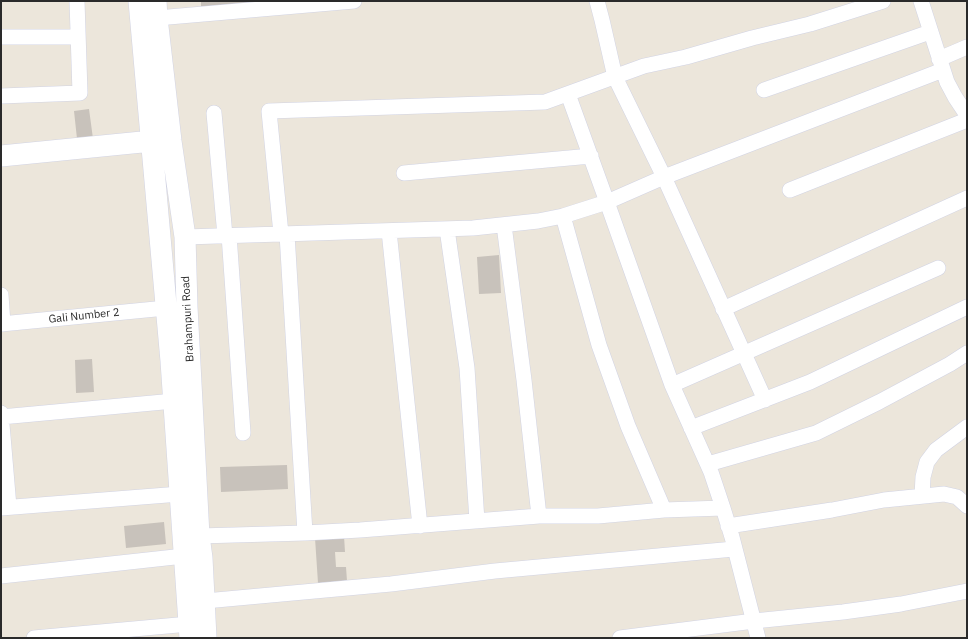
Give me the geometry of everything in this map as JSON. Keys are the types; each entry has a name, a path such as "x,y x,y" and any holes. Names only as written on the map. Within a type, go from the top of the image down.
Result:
{"street":[{"path":"1,96 80,93 77,1"},
{"name":"Brahampuri Road","path":"139,1 162,141 185,237 187,307 185,426 180,494 189,631"},
{"path":"157,10 354,1"},
{"path":"597,1 615,77 664,177 765,400"},
{"path":"305,533 284,234 269,111 545,102 644,66 686,57 752,38 810,24 883,1"},
{"path":"921,1 947,82 955,98 967,115"},
{"name":"Brahampuri Road","path":"157,10 166,308 174,401 185,426 202,558 206,638"},
{"path":"764,90 930,32"},
{"path":"1,37 78,37"},
{"path":"185,237 473,228 538,221 563,216 607,202 664,177 941,65 967,47"},
{"path":"568,94 672,385 711,472 723,508 758,638"},
{"path":"214,113 227,236 243,433"},
{"path":"790,190 967,120"},
{"path":"1,156 162,141"},
{"path":"404,173 591,156"},
{"path":"724,309 967,198"},
{"path":"563,216 599,345 628,426 664,510"},
{"path":"504,225 524,380 539,516"},
{"path":"447,229 467,368 477,521"},
{"path":"389,231 420,526"},
{"path":"672,385 938,268"},
{"path":"1,296 2,324"},
{"path":"691,428 810,382 967,307"},
{"name":"Gali Number 2","path":"2,324 166,308"},
{"path":"708,464 816,433 880,402 950,364 967,353"},
{"path":"1,417 174,401"},
{"path":"1,413 5,507 180,494"},
{"path":"922,496 923,477 927,462 936,450 967,427"},
{"path":"728,526 832,510 884,500 944,494 957,497 967,506"},
{"path":"199,536 305,533 420,526 539,516 598,516 664,510 723,508"},
{"path":"205,601 391,584 495,571 734,549"},
{"path":"1,576 184,556"},
{"path":"620,638 754,621 850,611 901,604 967,591"},
{"path":"34,638 189,631"}],"building":[{"path":"201,1 274,1 201,7"},
{"path":"89,109 94,146 78,148 74,111"},
{"path":"499,255 501,293 479,294 477,257"},
{"path":"92,359 94,392 76,393 75,360"},
{"path":"287,465 288,489 221,492 220,467"},
{"path":"164,522 166,544 126,548 124,526"},
{"path":"344,536 345,552 335,552 336,567 346,567 347,581 318,583 315,538"}]}
